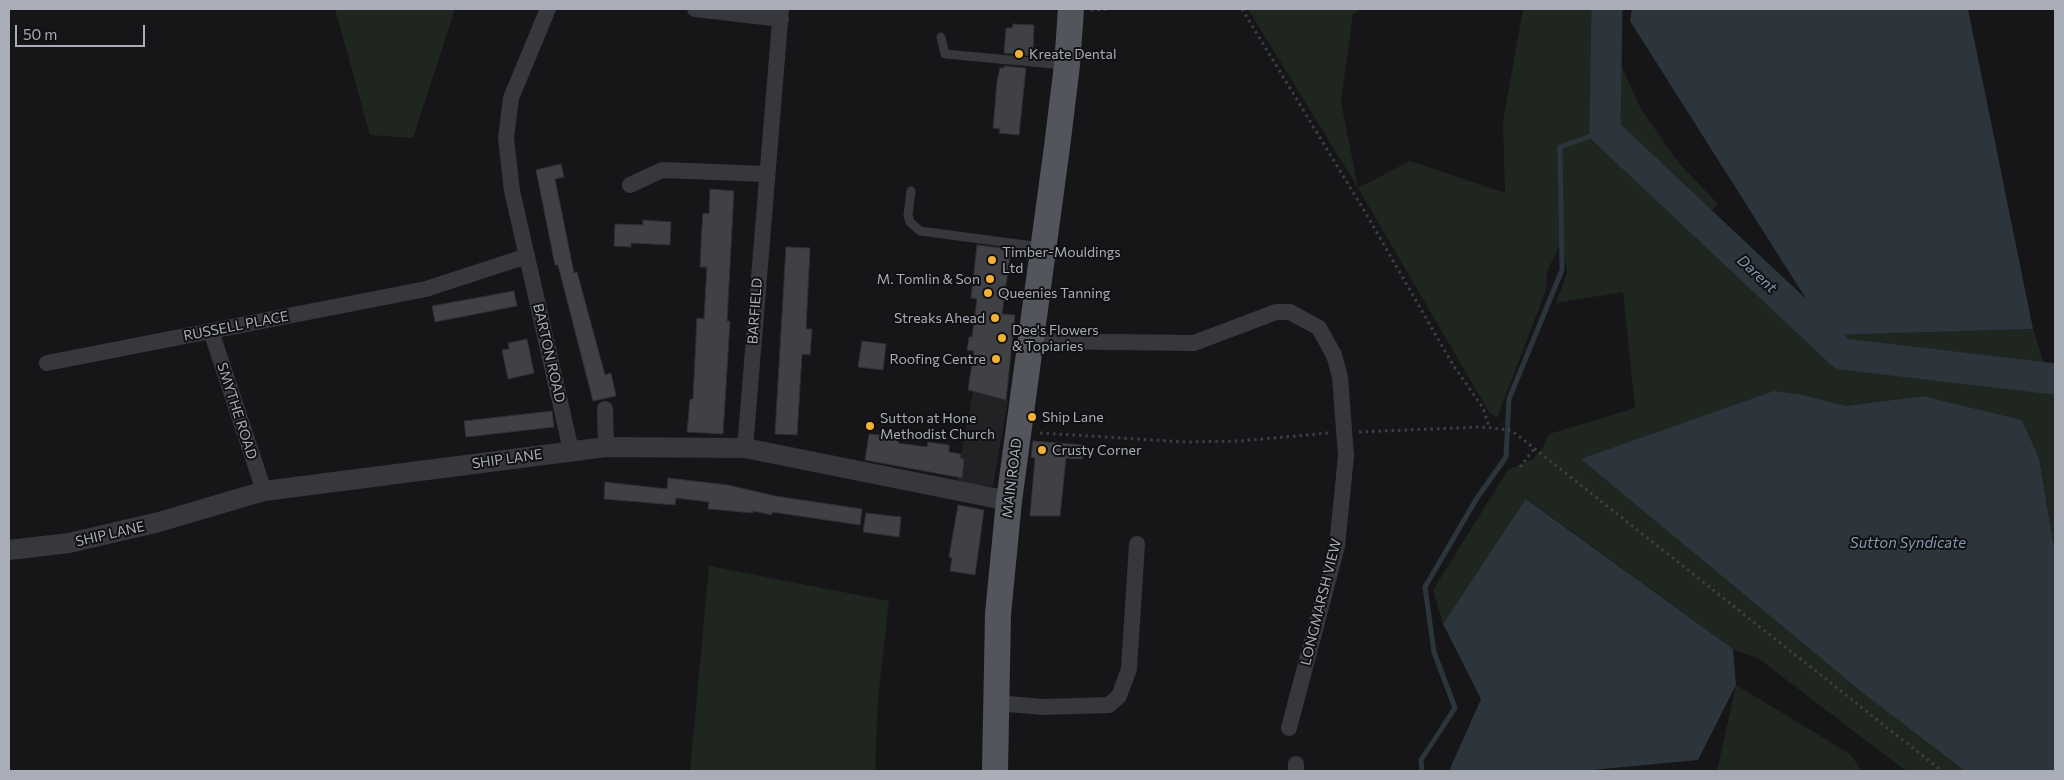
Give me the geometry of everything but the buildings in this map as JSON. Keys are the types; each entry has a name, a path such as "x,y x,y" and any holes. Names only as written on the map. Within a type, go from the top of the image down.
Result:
{"main road":[{"name":"MAIN ROAD","path":"995,771 998,614 1008,501 1044,247 1067,65 1071,9"}],"street":[{"name":"BARTON ROAD","path":"548,9 511,98 506,138 512,191 571,450"},
{"name":"BARFIELD","path":"695,9 781,14 745,448"},
{"path":"630,185 662,170 767,174"},
{"name":"RUSSELL PLACE","path":"47,363 426,289 527,256"},
{"name":"LONGMARSH VIEW","path":"1030,341 1194,343 1276,312 1290,312 1319,328 1334,355 1340,378 1346,433 1346,456 1337,546 1289,728"},
{"name":"SMYTHE ROAD","path":"211,331 264,491"},
{"path":"605,409 606,447"},
{"name":"SHIP LANE","path":"9,550 69,543 159,522 264,491 606,447 745,448 1008,501"},
{"path":"995,703 1044,707 1109,704 1119,696 1130,669 1138,544"}],"lane":[{"path":"941,37 945,54 1067,65"},
{"path":"911,191 908,215 910,222 920,231 1044,247"}],"path":[{"path":"1242,9 1383,242 1453,365 1483,408 1489,427"},
{"path":"1017,432 1186,442 1240,441 1346,433 1489,427 1511,430 1942,771"},
{"path":"1520,468 1534,449"}],"shaded area":[{"path":"335,9 455,9 413,138 370,135"},
{"path":"1248,9 1361,9 1353,14 1341,102 1358,188"},
{"path":"1523,9 1612,9 1614,50 1641,109 1678,162 1718,204 1695,231 1820,354 1829,335 2033,329 2055,397 2055,553 2039,458 2022,420 1923,396 1846,406 1803,395 1868,697 1965,771 1906,771 1759,659 1733,649 1527,499 1443,624 1433,590 1508,470 1533,459 1543,447 1549,434 1635,408 1623,292 1556,303 1567,273 1562,241 1547,271 1546,290 1497,418 1489,412 1358,188 1410,161 1505,193 1503,122"},
{"path":"973,392 1008,400 993,486 956,483"},
{"path":"709,566 889,601 878,698 875,771 690,771"},
{"path":"1736,685 1850,754 1862,771 1717,771"}],"water":[{"path":"1632,9 1968,9 2033,329 1829,335 1630,21"},
{"name":"Sutton Syndicate","path":"1774,391 1803,395 1846,406 1923,396 2022,420 2039,458 2055,553 2055,771 1965,771 1868,697 1581,459"},
{"path":"1526,499 1733,649 1736,685 1698,760 1582,771 1449,771 1481,699 1443,624"}],"waterway":[{"name":"Darent","path":"1607,9 1605,131 1842,354 2055,379"},
{"path":"1422,771 1421,760 1455,708 1434,652 1425,587 1477,498 1506,457 1509,399 1562,270 1560,147 1605,131"}],"place":[{"name":"Kreate Dental","path":"1019,54"},
{"name":"Timber-Mouldings Ltd","path":"992,260"},
{"name":"M. Tomlin & Son","path":"990,279"},
{"name":"Queenies Tanning","path":"988,293"},
{"name":"Streaks Ahead","path":"995,318"},
{"name":"Dee's Flowers & Topiaries","path":"1002,338"},
{"name":"Roofing Centre","path":"996,359"},
{"name":"Ship Lane","path":"1032,417"},
{"name":"Sutton at Hone Methodist Church","path":"870,426"},
{"name":"Crusty Corner","path":"1042,450"}]}
